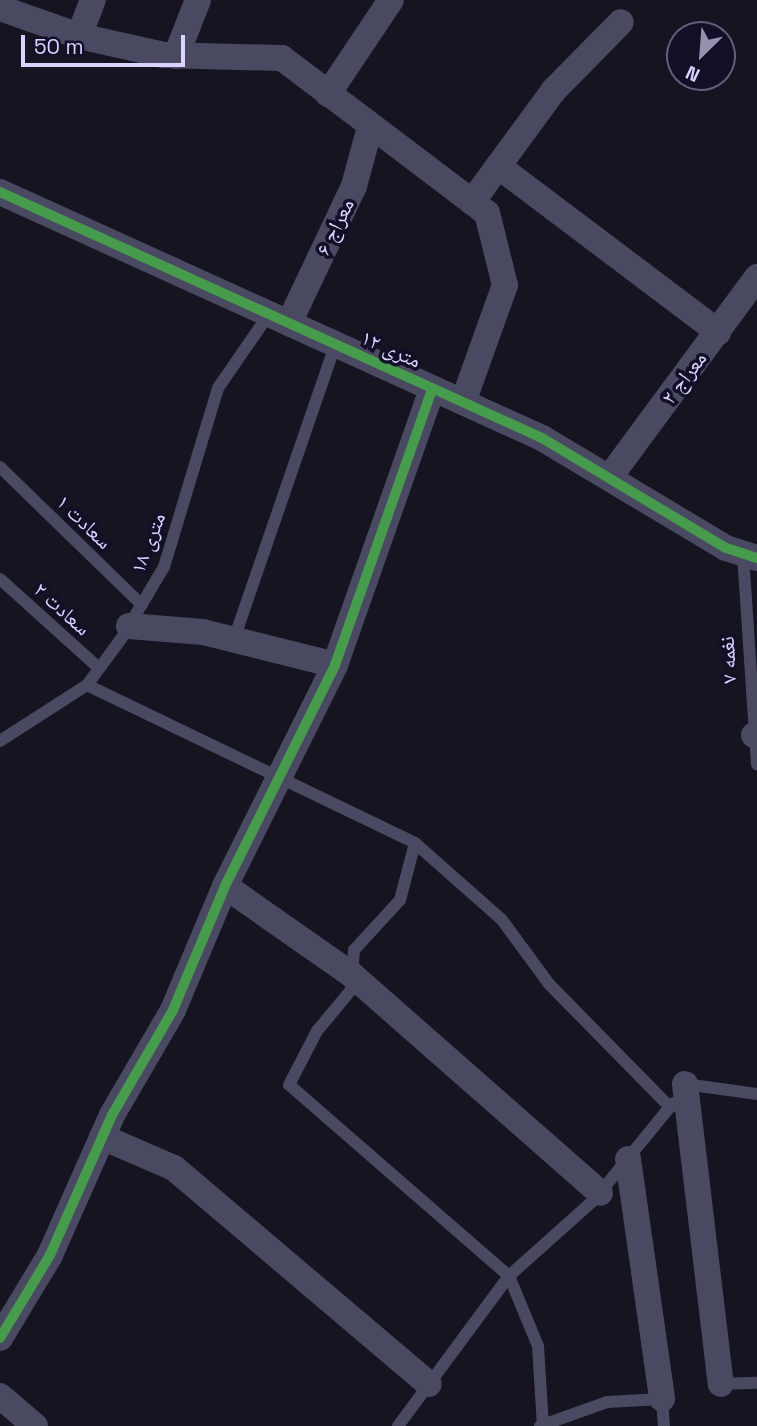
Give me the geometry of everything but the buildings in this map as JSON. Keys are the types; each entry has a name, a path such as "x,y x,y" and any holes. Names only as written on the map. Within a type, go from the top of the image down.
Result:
{"street":[{"path":"79,36 93,0"},
{"path":"176,56 198,0"},
{"path":"328,94 391,0"},
{"path":"0,8 79,36 176,56 282,58 487,213 505,285 463,402"},
{"path":"472,202 554,90 621,22"},
{"name":"معراج ۶","path":"279,318 354,186 370,127"},
{"path":"498,166 718,332"},
{"name":"۱۲ متری","path":"0,192 542,438 750,556"},
{"name":"معراج ۲","path":"609,478 757,276"},
{"path":"0,1338 50,1255 102,1137 173,1010 225,886 335,665 432,389"},
{"path":"135,615 335,665"},
{"path":"225,886 352,975 600,1193"},
{"path":"685,1084 721,1384"},
{"path":"102,1137 174,1168 429,1384"},
{"path":"628,1159 662,1399"},
{"path":"0,1396 35,1426"}],"lane":[{"name":"۱۸ متری","path":"0,741 87,685 135,615 164,567 218,388 279,318"},
{"path":"234,639 335,345"},
{"name":"سعادت ۱","path":"0,467 135,615"},
{"name":"نغمه ۷","path":"750,556 757,765"},
{"name":"سعادت ۲","path":"0,579 99,668"},
{"path":"87,685 281,773 415,843 502,920 549,984 670,1107"},
{"path":"415,843 400,900 354,950 351,990 317,1031 289,1085 509,1276 538,1346 542,1426 607,1402 662,1399 664,1426"},
{"path":"398,1426 509,1276 600,1193 670,1107 685,1084 757,1094"},
{"path":"721,1384 757,1383"}],"cycle path":[{"path":"0,192 542,438 726,548 757,558"},
{"path":"0,1338 50,1255 112,1115 173,1010 225,886 335,665 432,389"}]}
